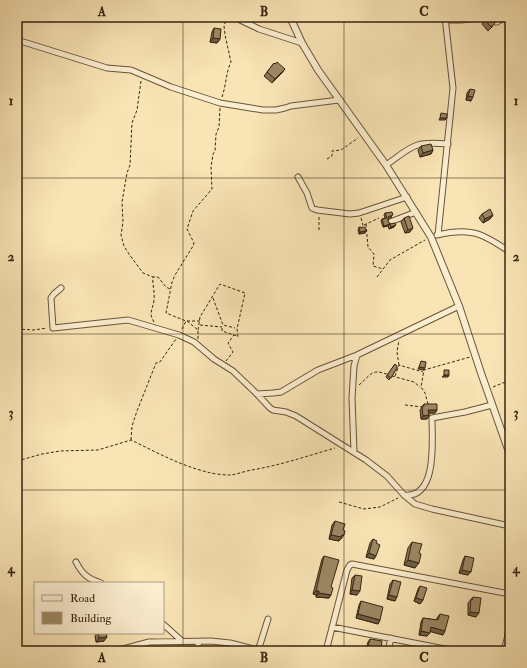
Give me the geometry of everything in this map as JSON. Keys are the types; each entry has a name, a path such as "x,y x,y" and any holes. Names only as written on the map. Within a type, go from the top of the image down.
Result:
{"street":[{"path":"234,17 259,29 302,43"},
{"path":"290,17 302,43 318,70 407,196 430,237 458,306 510,455"},
{"path":"438,235 453,88 445,18 461,20 482,17"},
{"path":"487,17 495,22 504,18 510,22"},
{"path":"17,40 107,68 131,70 170,87 220,103 263,110 276,110 291,106 339,100"},
{"path":"386,165 409,148 417,145 426,143 448,144"},
{"path":"298,177 310,200 312,208 320,210 360,214 407,196"},
{"path":"390,222 416,212"},
{"path":"430,237 466,231 478,233 510,252"},
{"path":"61,288 51,298 53,328 128,320 179,335 198,345 214,359 226,366 258,394 270,408 296,416 354,452 386,476 412,502 424,507 510,526"},
{"path":"258,394 281,392 318,370 357,355 458,306"},
{"path":"354,452 352,388 354,366 357,355"},
{"path":"404,495 410,496 415,494 426,484 428,479 431,458 432,418 492,405"},
{"path":"76,562 85,575 99,582"},
{"path":"326,651 347,570 352,564 510,594"},
{"path":"121,650 149,642 182,641 222,642 258,650 268,619"},
{"path":"164,625 182,641"},
{"path":"504,651 510,627"},
{"path":"332,628 455,651"},
{"path":"388,651 391,638"},
{"path":"196,651 199,642"}],"path":[{"path":"198,330 186,321 166,313 170,289 175,275 194,243 187,229 193,211 212,189 211,167 213,154 215,151 216,134 219,127 220,103 228,69 232,62 224,26 227,17"},
{"path":"144,76 141,81 137,110 132,123 130,165 127,173 122,202 123,222 121,235 124,246 143,273 158,278 166,287 170,289"},
{"path":"326,159 332,156 332,151 341,150 364,135"},
{"path":"319,230 320,210"},
{"path":"360,214 363,225"},
{"path":"358,228 379,218"},
{"path":"366,224 368,246 374,254 373,266 383,269"},
{"path":"377,277 390,260 430,237"},
{"path":"153,277 154,301 151,309 151,317 157,328"},
{"path":"198,345 200,317 213,298 220,284 245,293 236,329 238,337 222,331 223,325 213,298"},
{"path":"186,321 200,321"},
{"path":"131,440 132,426 156,363 160,362 174,344 186,321"},
{"path":"199,325 222,327"},
{"path":"223,325 236,329"},
{"path":"17,329 34,330 53,328"},
{"path":"226,366 226,360 233,352 228,343 234,335"},
{"path":"395,377 399,365 397,352 399,341 398,335"},
{"path":"420,387 424,370 475,356"},
{"path":"399,365 424,373"},
{"path":"352,388 360,384 372,373 379,371 414,382 425,392 428,407 405,405"},
{"path":"487,390 510,380"},
{"path":"17,461 60,451 98,450 131,440 178,464 194,467 207,473 231,475 264,468 334,448 346,447"},
{"path":"339,502 364,509 380,507 404,495"},
{"path":"97,651 121,650"}],"building":[{"path":"488,17 496,22 491,27 485,20"},
{"path":"214,28 221,29 220,39 213,38"},
{"path":"277,62 285,69 275,79 267,72 274,63 275,64"},
{"path":"470,89 475,90 473,97 468,96"},
{"path":"441,113 447,114 447,118 440,118"},
{"path":"431,144 433,150 423,153 421,146"},
{"path":"490,209 493,215 485,219 482,214"},
{"path":"392,212 393,215 388,217 390,224 384,226 382,219 387,218 385,213"},
{"path":"409,216 413,228 408,230 404,218"},
{"path":"395,223 396,225 391,227 390,224"},
{"path":"365,227 366,231 360,232 359,228"},
{"path":"421,361 426,362 425,368 419,367"},
{"path":"395,364 397,368 391,378 387,375"},
{"path":"444,370 449,370 449,375 444,375"},
{"path":"424,404 437,404 437,410 428,410 429,415 423,416 422,406 424,406"},
{"path":"335,521 345,524 343,530 345,531 344,535 341,537 331,535"},
{"path":"373,539 380,545 376,556 369,553"},
{"path":"412,542 422,544 419,553 421,554 419,563 408,560"},
{"path":"324,556 339,560 331,587 333,588 331,595 316,591"},
{"path":"465,556 474,558 471,572 462,570"},
{"path":"355,575 362,576 360,591 352,590"},
{"path":"393,580 401,582 397,597 389,595"},
{"path":"420,586 427,588 423,600 416,598"},
{"path":"473,597 481,598 479,613 470,612 471,599 472,600"},
{"path":"361,601 383,607 380,620 358,614"},
{"path":"440,614 449,616 445,631 431,627 430,633 421,631 423,618 438,620"},
{"path":"98,634 106,634 107,637 99,638"},
{"path":"370,639 382,641 381,648 368,646"}]}
